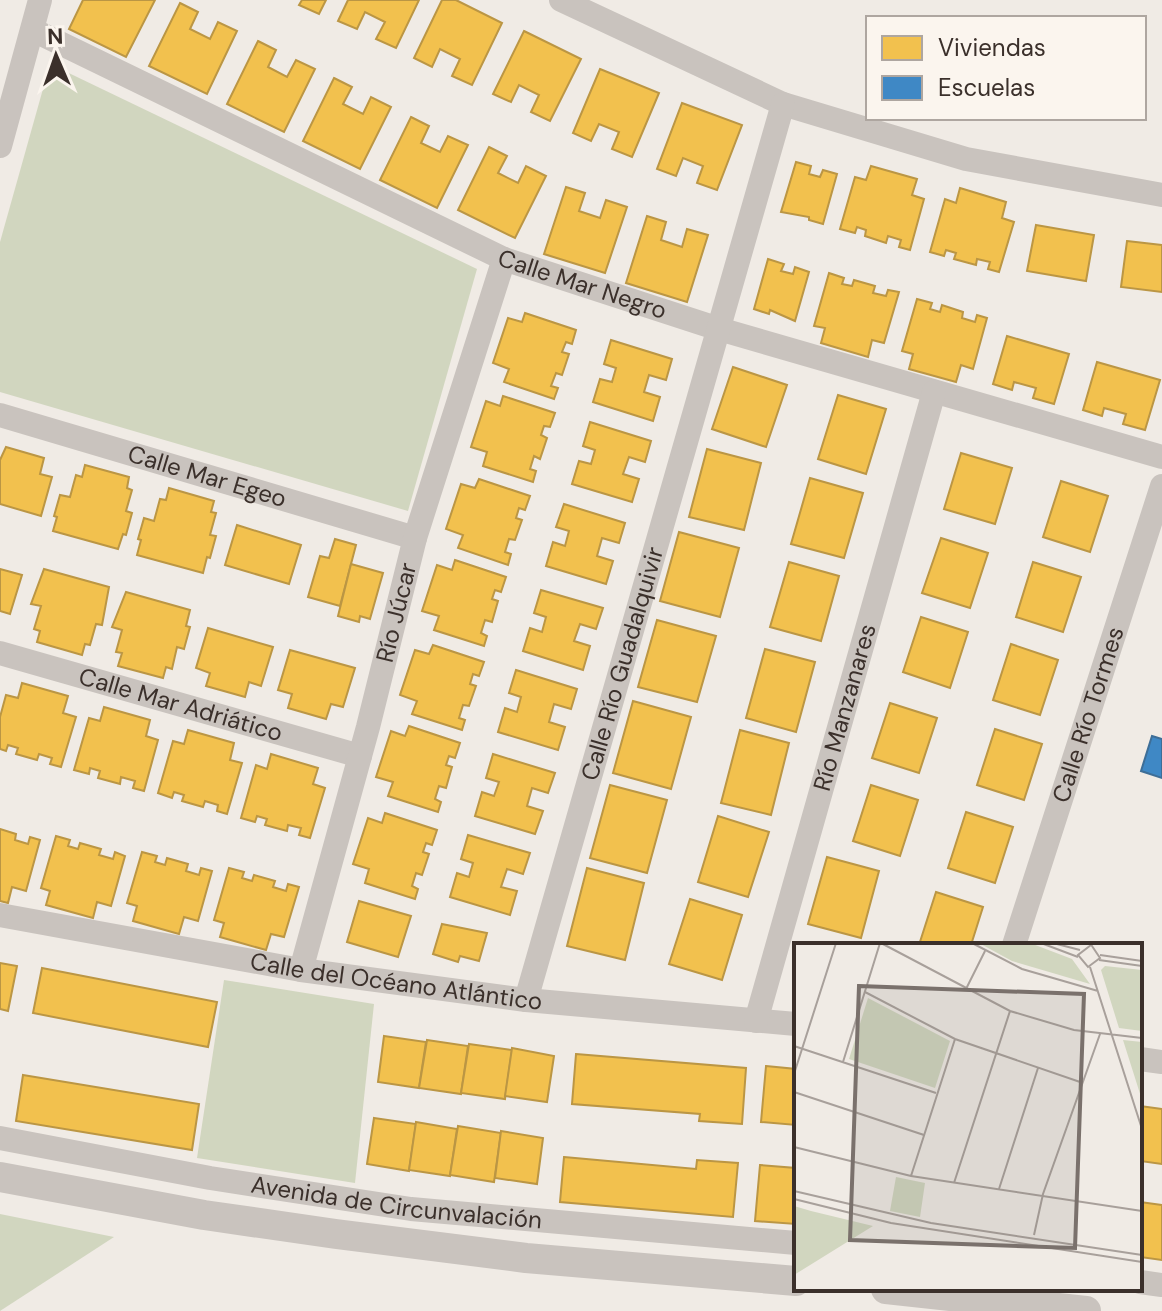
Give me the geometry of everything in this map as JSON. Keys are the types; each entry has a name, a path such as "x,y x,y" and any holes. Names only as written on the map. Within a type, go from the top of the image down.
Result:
{"street":[{"path":"0,146 40,0"},
{"path":"561,0 783,104 966,159 1162,195"},
{"name":"Calle Mar Negro","path":"33,30 504,259 719,329 1162,457"},
{"name":"Calle Río Guadalquivir","path":"526,1000 783,104"},
{"name":"Río Júcar","path":"301,970 360,756 415,538 504,259"},
{"name":"Río Manzanares","path":"756,1021 934,392"},
{"name":"Calle Mar Egeo","path":"0,415 415,538"},
{"name":"Calle Río Tormes","path":"1015,943 1162,486"},
{"name":"Calle Mar Adriático","path":"0,653 360,756"},
{"name":"Calle del Océano Atlántico","path":"0,915 301,970 526,1000 794,1024"},
{"path":"1142,1059 1162,1062"},
{"name":"Avenida de Circunvalación","path":"0,1138 210,1178 411,1209 794,1243"},
{"name":"Avenida de Circunvalación","path":"0,1177 204,1215 336,1234 526,1258 794,1281"},
{"path":"1142,1282 1162,1285"},
{"path":"904,1291 1086,1311"}],"green space":[{"path":"50,64 477,269 408,511 0,392 0,242"},
{"path":"224,980 374,1004 355,1183 197,1158"},
{"path":"0,1214 114,1237 0,1311"}],"building: Viviendas":[{"path":"83,0 155,0 126,57 69,29"},
{"path":"302,0 326,0 319,14 299,5"},
{"path":"348,0 419,0 396,48 376,39 385,22 365,12 357,29 338,21"},
{"path":"442,0 456,0 502,23 472,85 452,76 460,59 440,49 432,67 414,58"},
{"path":"180,3 198,12 190,29 210,39 218,22 237,31 207,94 149,66"},
{"path":"524,31 581,59 550,121 531,112 539,95 519,85 511,102 493,94"},
{"path":"258,41 276,50 268,67 287,77 296,60 315,69 284,132 227,104"},
{"path":"600,69 659,93 632,157 612,149 619,132 599,124 591,141 573,133"},
{"path":"334,78 352,87 343,104 363,114 371,97 391,107 360,169 303,141"},
{"path":"682,103 742,125 717,190 697,183 703,166 683,158 676,176 657,169"},
{"path":"411,117 429,126 421,143 440,152 448,136 468,145 437,208 380,180"},
{"path":"489,147 507,156 498,173 518,183 526,166 546,176 515,238 458,210"},
{"path":"796,162 811,166 809,174 820,177 823,170 837,174 823,224 809,220 809,217 781,212"},
{"path":"871,166 917,179 912,195 924,199 910,250 899,247 901,240 888,236 886,243 865,236 866,230 857,227 855,233 840,229 855,177 866,180"},
{"path":"566,187 585,193 579,211 600,218 606,200 627,207 605,273 544,254"},
{"path":"960,188 1006,202 1002,218 1014,222 999,272 988,269 990,262 977,259 976,265 954,259 956,253 946,250 944,256 930,252 945,199 956,203"},
{"path":"647,216 666,222 661,240 682,247 687,229 708,235 687,302 626,283"},
{"path":"1036,225 1094,235 1086,281 1027,271"},
{"path":"1127,241 1162,245 1162,292 1121,287"},
{"path":"768,259 784,264 781,271 793,274 795,267 809,272 795,321 770,310 769,314 754,309"},
{"path":"829,273 844,278 842,284 852,286 854,280 875,286 873,293 886,296 888,290 899,292 884,343 872,340 868,357 821,343 825,328 814,326"},
{"path":"917,299 932,303 930,309 940,312 942,305 963,312 962,318 975,322 977,315 987,318 973,369 961,365 956,382 909,369 913,354 902,351"},
{"path":"525,313 576,330 572,344 566,342 562,352 569,354 562,375 556,373 551,386 558,388 554,399 504,382 509,369 493,363 508,318 522,322"},
{"path":"1007,336 1069,354 1054,404 1033,398 1036,388 1014,382 1012,390 993,384"},
{"path":"611,340 672,359 666,380 649,375 644,392 660,397 653,421 593,402 600,379 612,382 616,368 604,364"},
{"path":"1097,362 1160,380 1145,430 1123,424 1126,414 1104,408 1102,416 1083,410"},
{"path":"733,367 787,385 766,447 712,429"},
{"path":"838,395 886,409 866,474 818,459"},
{"path":"503,396 555,413 550,427 544,426 541,435 547,438 540,459 534,456 530,469 536,471 533,482 483,466 487,452 471,447 486,401 500,406"},
{"path":"590,422 651,441 645,462 629,457 623,474 639,479 632,502 572,484 579,461 591,464 595,450 583,446"},
{"path":"6,447 44,458 40,474 52,477 41,516 0,504 0,460"},
{"path":"707,449 761,463 744,530 689,517"},
{"path":"961,453 1012,468 995,524 944,509"},
{"path":"85,465 129,477 127,488 132,490 126,511 132,513 118,549 53,531 60,495 70,497 76,475 82,477"},
{"path":"810,478 863,493 844,558 791,544"},
{"path":"479,479 530,496 525,510 519,508 516,518 522,520 515,540 509,539 505,552 511,554 508,565 458,548 463,535 446,529 461,484 475,488"},
{"path":"1061,481 1108,496 1090,552 1043,537"},
{"path":"169,488 214,501 211,512 216,513 210,535 216,536 203,573 137,555 144,518 154,521 160,499 166,500"},
{"path":"564,504 625,523 619,543 602,538 597,556 613,561 606,584 546,566 553,542 565,546 569,531 556,527"},
{"path":"237,525 301,545 289,584 225,565"},
{"path":"679,532 739,548 720,617 660,601"},
{"path":"941,538 988,553 970,608 922,593"},
{"path":"335,539 356,545 340,606 308,597 320,556 329,558"},
{"path":"455,560 506,577 501,592 495,590 492,599 498,601 492,622 485,620 481,633 487,636 484,646 434,630 439,616 422,611 437,565 452,570"},
{"path":"789,562 839,576 821,641 770,627"},
{"path":"1033,562 1081,577 1063,632 1016,617"},
{"path":"351,564 383,573 370,619 360,616 359,622 338,616"},
{"path":"0,569 22,575 10,614 0,611"},
{"path":"44,569 109,587 102,625 96,624 90,645 85,644 82,655 37,642 40,631 34,629 41,606 31,604"},
{"path":"541,590 603,608 596,629 580,624 574,641 590,646 583,670 523,651 530,628 542,632 546,617 534,613"},
{"path":"126,592 190,610 186,626 190,627 184,649 177,647 172,669 166,667 163,678 118,666 122,653 116,652 122,630 112,627"},
{"path":"921,617 968,632 950,688 903,672"},
{"path":"657,620 716,636 697,702 638,687"},
{"path":"208,628 273,647 261,686 249,682 245,697 206,686 210,673 196,668"},
{"path":"1011,644 1058,660 1040,715 993,700"},
{"path":"433,645 484,662 479,676 473,674 470,684 476,686 469,706 463,705 459,718 465,720 462,730 412,714 417,701 400,695 415,650 429,654"},
{"path":"765,649 815,662 796,732 746,718"},
{"path":"290,650 355,668 343,707 331,704 326,719 288,708 292,694 278,690"},
{"path":"516,670 577,689 571,709 554,704 549,722 565,727 558,750 498,732 505,708 517,712 521,697 509,693"},
{"path":"22,683 68,696 63,713 76,717 61,767 50,764 52,758 39,754 37,760 16,754 18,748 8,745 6,751 0,749 0,717 6,695 18,698"},
{"path":"633,701 691,717 671,789 613,773"},
{"path":"890,703 937,718 919,773 872,758"},
{"path":"104,707 150,720 146,736 158,740 144,791 133,788 135,781 121,777 120,784 98,778 100,771 90,768 89,774 74,770 89,718 100,721"},
{"path":"409,726 460,743 455,758 449,756 446,765 452,767 446,788 439,786 435,799 441,802 438,812 388,796 393,782 376,777 391,731 405,736"},
{"path":"995,729 1042,744 1024,800 977,785"},
{"path":"188,730 234,743 230,760 242,763 227,814 217,811 218,805 205,801 203,807 182,801 184,795 174,792 172,798 158,793 173,741 184,744"},
{"path":"740,730 789,743 771,815 721,803"},
{"path":"271,754 318,768 313,784 325,788 310,838 299,835 301,828 288,825 287,831 265,825 267,819 257,816 255,822 241,818 256,765 267,769"},
{"path":"493,754 555,773 548,793 532,788 527,806 543,811 535,834 475,816 482,792 494,796 499,782 486,778"},
{"path":"610,785 667,800 647,873 590,858"},
{"path":"871,785 918,800 900,856 853,841"},
{"path":"966,812 1013,827 995,883 948,868"},
{"path":"385,813 437,830 432,845 426,843 423,852 429,854 422,875 416,873 412,886 418,889 415,899 365,883 369,869 353,864 368,818 382,823"},
{"path":"718,816 769,832 748,897 698,882"},
{"path":"0,829 16,834 15,840 28,844 30,837 40,840 26,891 12,887 8,903 0,901"},
{"path":"468,835 530,853 523,874 507,869 501,887 517,891 510,915 450,897 457,873 469,877 473,863 461,859"},
{"path":"56,836 70,840 68,846 78,849 80,843 101,849 99,855 113,859 115,852 125,856 111,906 97,902 93,918 46,905 50,891 41,888"},
{"path":"142,852 157,856 155,862 165,865 167,858 188,864 186,871 199,875 201,868 212,871 198,921 184,917 179,934 133,921 137,906 127,903"},
{"path":"827,857 879,871 861,938 808,924"},
{"path":"229,868 244,872 242,878 252,881 254,875 275,881 273,887 286,891 288,884 299,887 284,937 271,934 266,950 220,937 224,923 214,920"},
{"path":"587,868 644,883 625,960 567,946"},
{"path":"936,892 983,907 972,943 920,943"},
{"path":"690,899 742,915 722,980 669,964"},
{"path":"359,901 411,916 398,957 347,942"},
{"path":"442,924 487,933 479,961 460,956 458,962 433,954"},
{"path":"0,963 17,966 8,1011 0,1009"},
{"path":"42,968 217,1002 208,1047 33,1013"},
{"path":"384,1036 426,1042 419,1088 378,1082"},
{"path":"427,1040 468,1046 461,1094 419,1088"},
{"path":"469,1044 512,1050 505,1099 461,1093"},
{"path":"512,1048 554,1056 547,1102 505,1096"},
{"path":"576,1054 746,1068 742,1124 699,1121 700,1114 572,1104"},
{"path":"766,1066 794,1069 794,1125 761,1122"},
{"path":"23,1075 199,1104 192,1150 16,1121"},
{"path":"1142,1106 1162,1109 1162,1164 1142,1161"},
{"path":"374,1118 416,1124 409,1171 367,1164"},
{"path":"416,1122 457,1129 450,1176 409,1170"},
{"path":"458,1126 501,1133 494,1182 450,1175"},
{"path":"501,1131 543,1138 537,1184 495,1178"},
{"path":"564,1157 696,1169 697,1160 738,1163 733,1217 560,1202"},
{"path":"760,1165 794,1168 794,1224 755,1221"},
{"path":"1142,1202 1162,1205 1162,1260 1142,1257"}],"building: Escuelas":[{"path":"1152,736 1162,739 1162,778 1141,771"}]}
